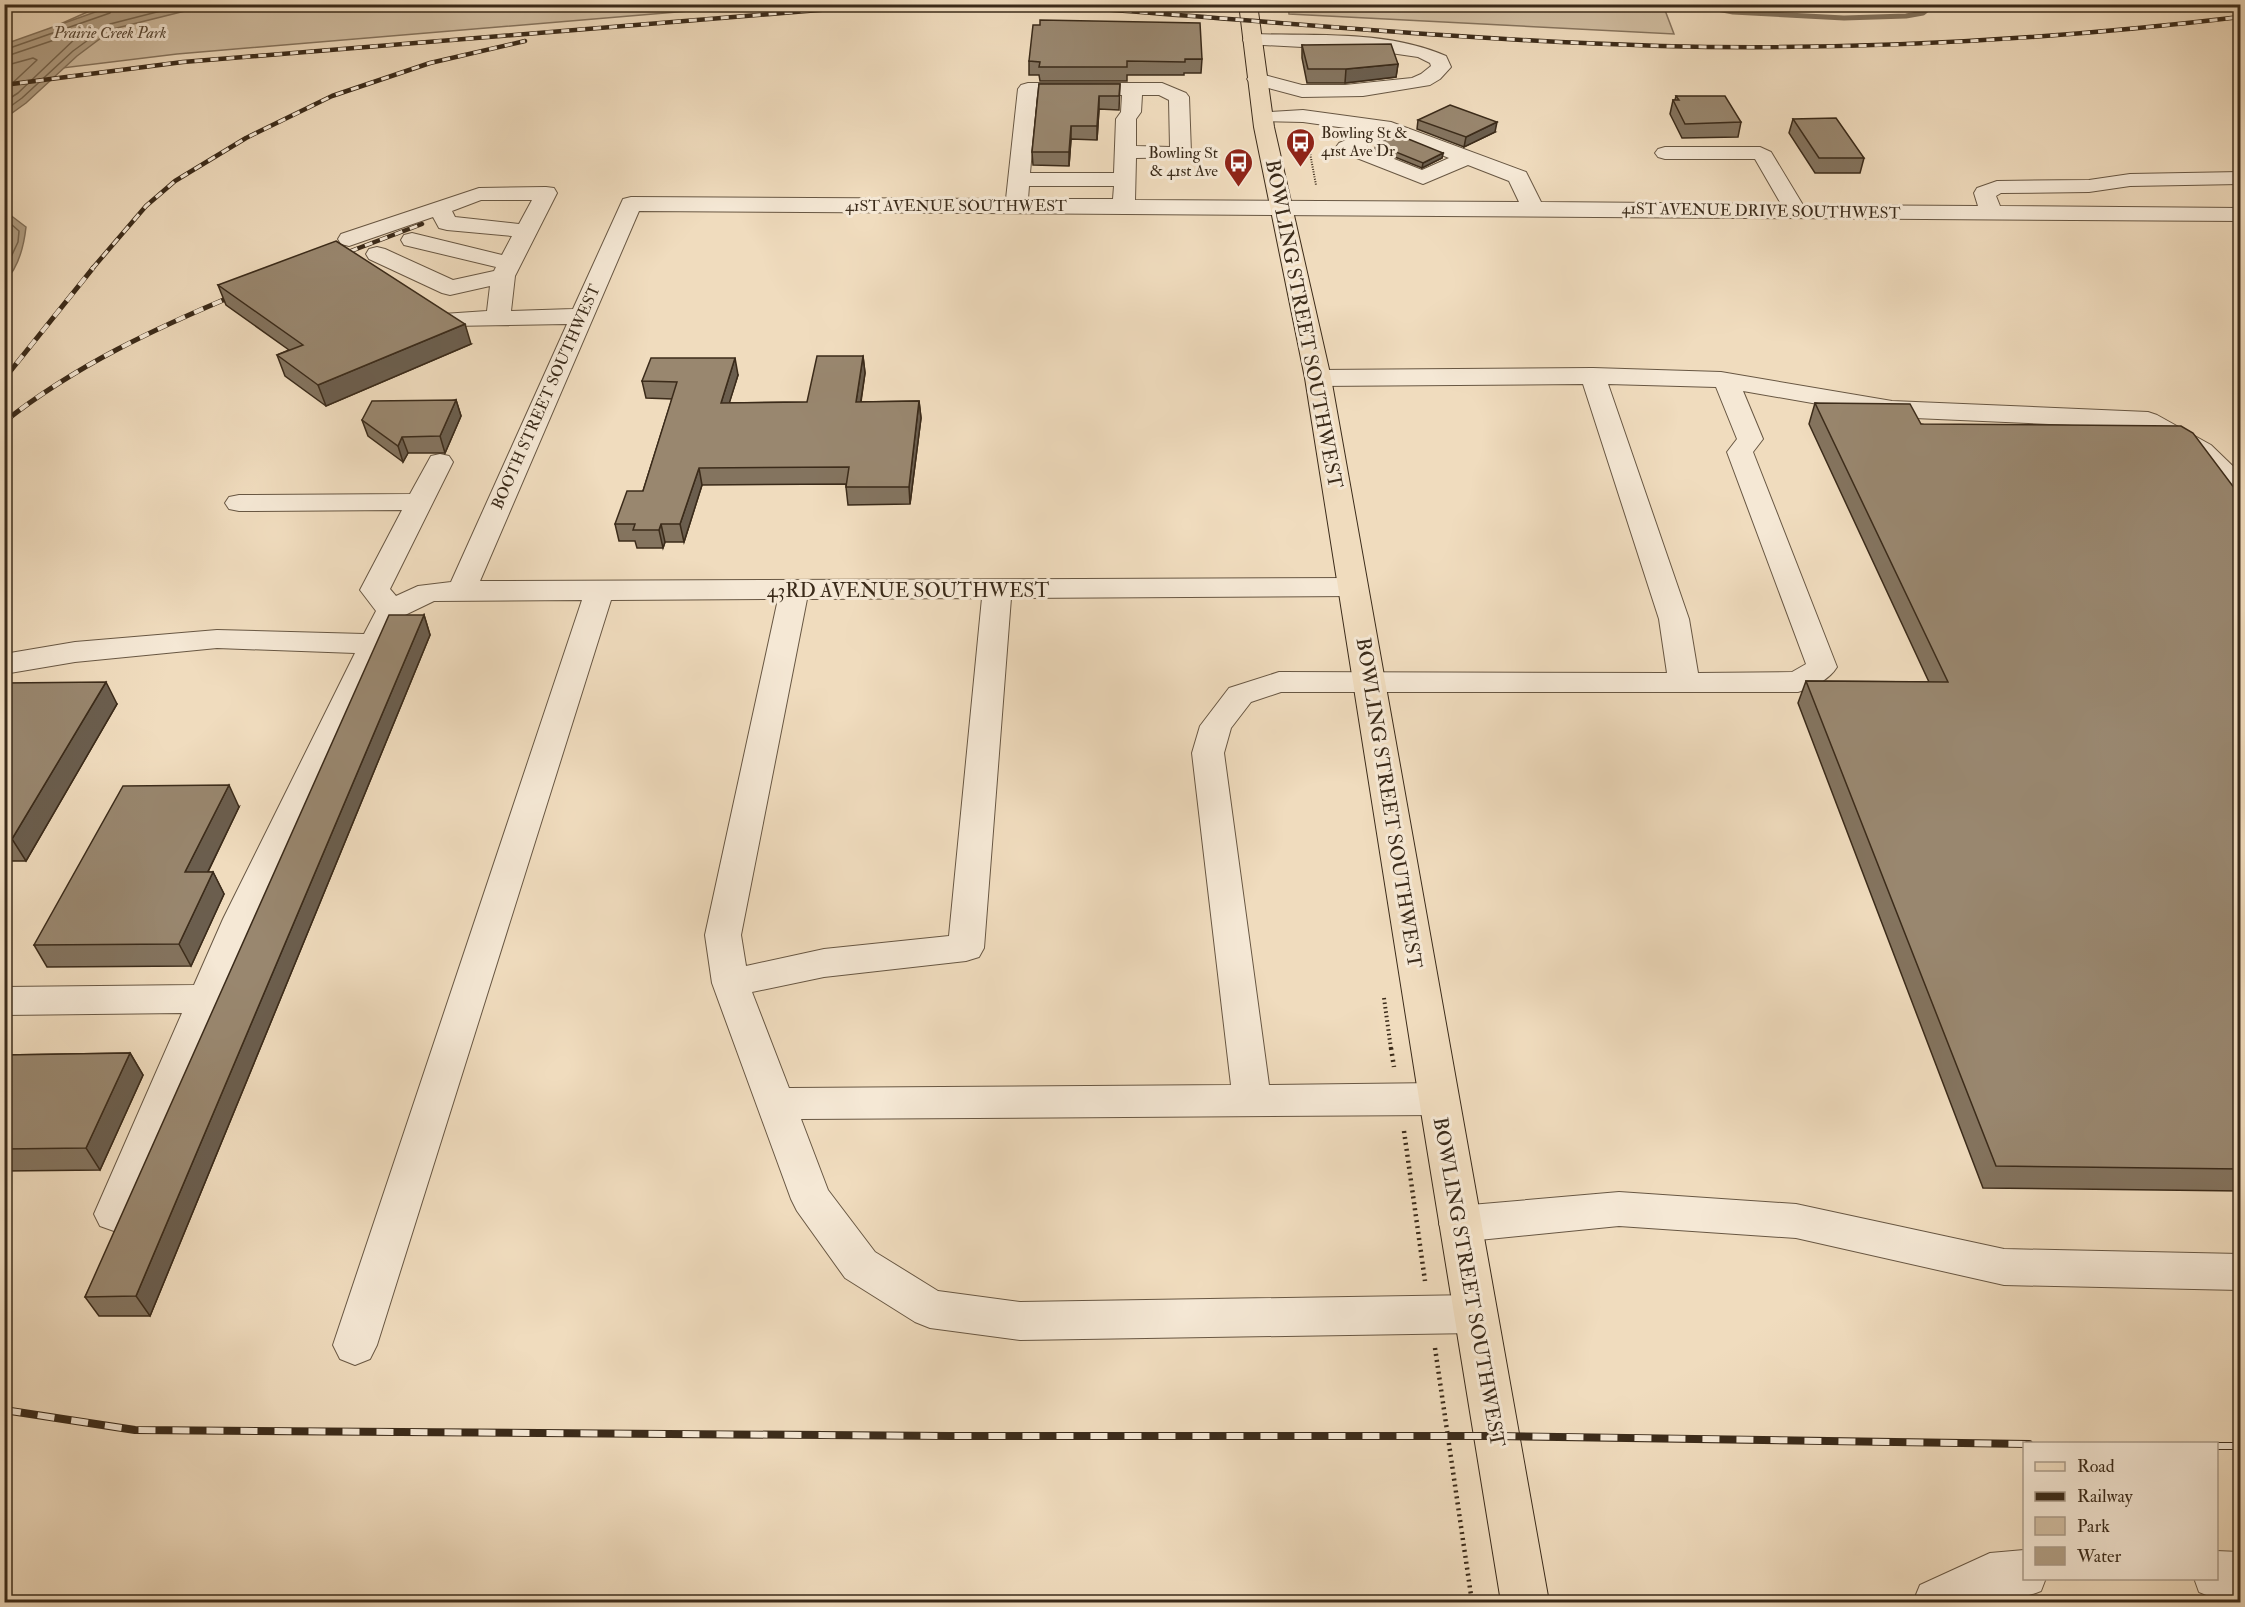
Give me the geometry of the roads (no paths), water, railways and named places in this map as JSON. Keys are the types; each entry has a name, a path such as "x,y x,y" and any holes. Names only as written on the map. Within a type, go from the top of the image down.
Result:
{"main road":[{"name":"BOWLING STREET SOUTHWEST","path":"1248,4 1263,117 1318,378 1459,1224 1525,1602"}],"street":[{"path":"1252,40 1384,46 1417,51 1439,60 1441,67 1427,79 1401,86 1306,92 1257,79"},
{"path":"1016,206 1028,89 1162,89 1179,97 1181,153 1125,152"},
{"path":"1124,207 1126,119 1131,112 1132,89"},
{"path":"1263,117 1303,116 1466,158 1518,177 1533,209"},
{"path":"1381,137 1346,147 1423,178 1435,167 1466,158"},
{"path":"1665,153 1760,153 1764,156 1796,211"},
{"path":"1993,213 1986,202 1985,193 1997,187 2088,186 2130,180 2241,178"},
{"path":"1019,179 1125,180"},
{"path":"498,318 507,270 546,193 478,194 443,216 412,240 377,255 450,288 507,270"},
{"name":"41ST AVENUE SOUTHWEST","path":"631,204 1281,208"},
{"name":"BOOTH STREET SOUTHWEST","path":"462,590 631,204"},
{"name":"41ST AVENUE DRIVE SOUTHWEST","path":"1281,208 2241,215"},
{"path":"349,239 443,216 527,231"},
{"path":"412,240 507,270"},
{"path":"451,319 582,316"},
{"path":"1593,376 1674,619 1684,683"},
{"path":"1318,378 1593,376 1726,381 1892,409 2148,420 2202,451 2241,487"},
{"path":"1252,1101 1208,753 1216,726 1240,695 1279,682 1798,682 1822,668 1740,452 1750,440 1726,381"},
{"path":"114,1214 241,919 391,610 375,590 440,462"},
{"path":"239,502 420,502"},
{"name":"43RD AVENUE SOUTHWEST","path":"391,610 428,592 462,590 1354,587"},
{"path":"730,983 824,963 966,948 997,589"},
{"path":"794,590 723,934 730,983 811,1199 860,1265 930,1309 1020,1321 1475,1314"},
{"path":"355,1345 599,591"},
{"path":"4,664 75,652 217,639 374,644"},
{"path":"4,1001 206,999"},
{"path":"775,1104 1438,1099"},
{"path":"1459,1224 1619,1209 1796,1221 2004,1267 2241,1272"},
{"path":"1937,1602 1990,1577 2023,1574"},
{"path":"2218,1575 2241,1575"}],"water":[{"path":"115,5 228,5 189,10 113,29 77,56 26,103 5,118 5,44"},
{"path":"5,211 26,227 20,256 5,281"}],"waterway":[{"path":"1691,4 1733,12 1844,18 1906,16 1923,13 1934,4"}],"railway":[{"path":"4,85 183,62 892,4"},
{"path":"1028,4 1503,39 1734,47 1879,45 2024,38 2240,17"},
{"path":"92,269 146,206 175,181 246,138 332,96 430,63 525,41"},
{"path":"335,257 422,224"},
{"path":"4,379 93,268"},
{"path":"4,422 88,365 147,334 240,293"},
{"path":"4,1410 135,1430 949,1436 1496,1436 2023,1444"},
{"path":"2218,1446 2240,1446"}],"place":[{"name":"Bowling St & 41st Ave Dr","path":"1300,168"},
{"name":"Bowling St & 41st Ave","path":"1239,188"}],"park label":[{"name":"Prairie Creek Park","path":"110,33"}]}
